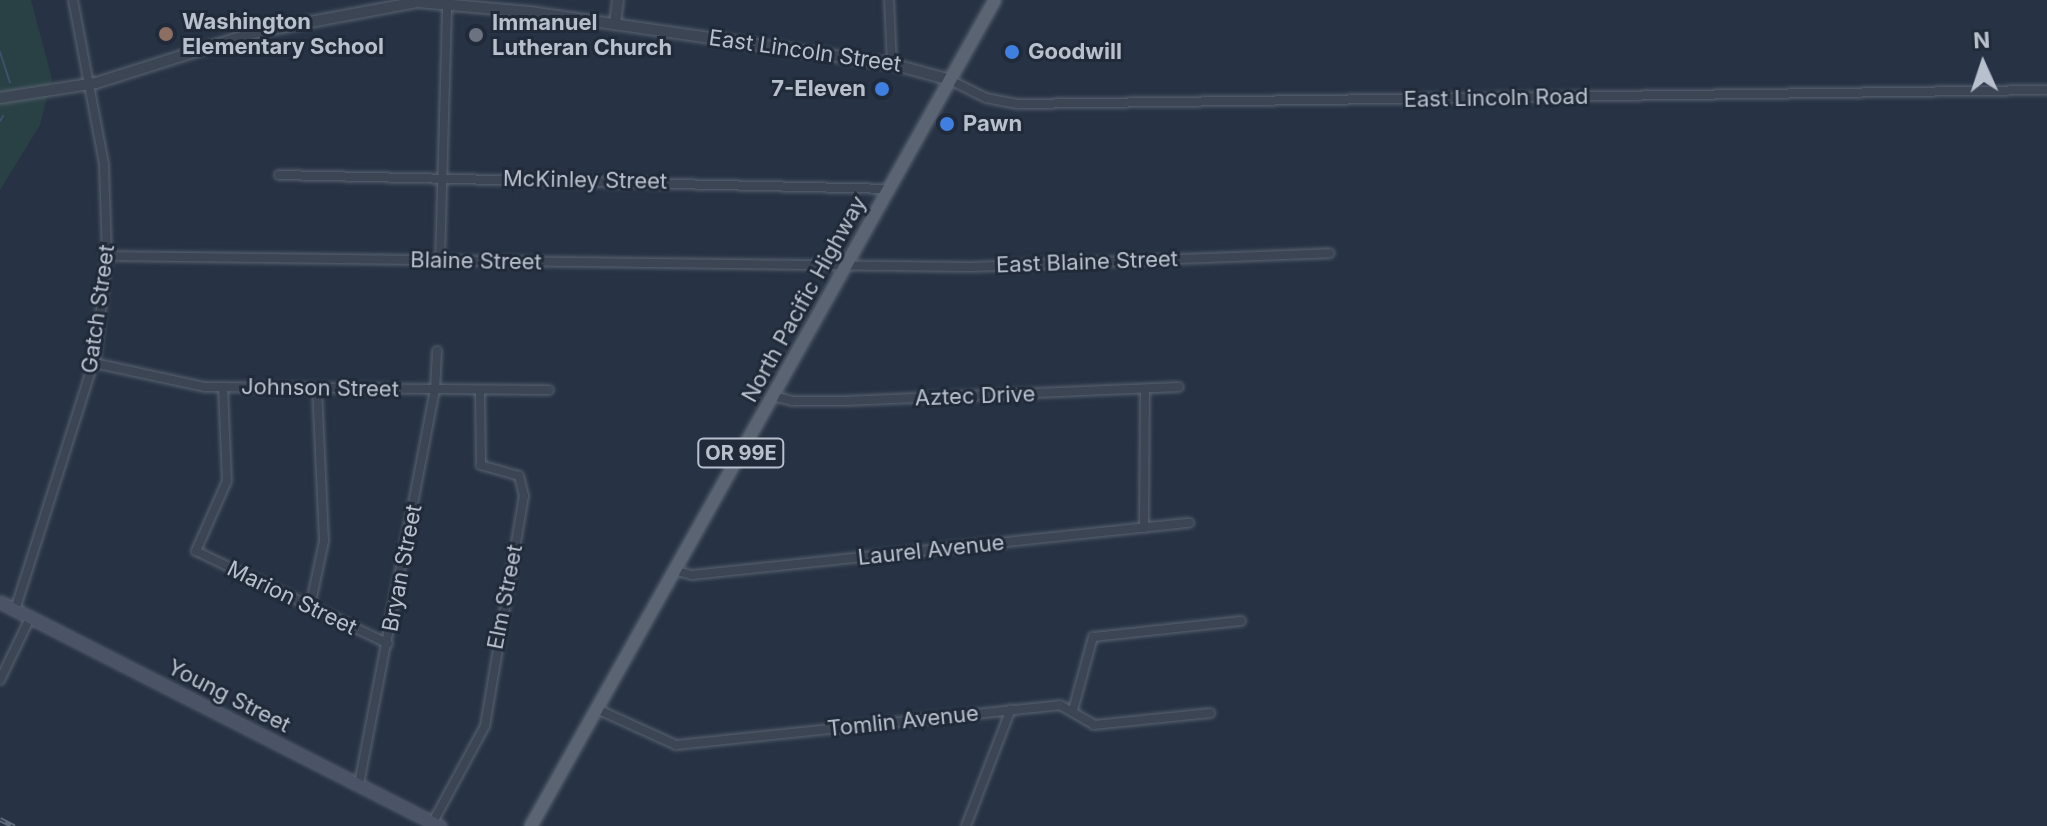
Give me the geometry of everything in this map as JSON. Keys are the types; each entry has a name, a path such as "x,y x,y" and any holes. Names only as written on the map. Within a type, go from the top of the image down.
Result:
{"main road":[{"name":"North Pacific Highway","path":"531,826 995,0"},
{"name":"Young Street","path":"0,602 436,824"}],"street":[{"name":"Gatch Street","path":"15,610 94,363 107,256 106,184 73,0"},
{"path":"615,24 618,0"},
{"path":"889,0 892,64"},
{"name":"East Lincoln Street","path":"0,98 86,86 257,32 402,3 447,3 615,24 892,64 933,71 950,80"},
{"path":"440,261 447,3"},
{"name":"East Lincoln Road","path":"950,80 1004,103 2047,90"},
{"name":"McKinley Street","path":"279,175 889,189"},
{"name":"East Blaine Street","path":"845,267 1330,253"},
{"name":"Blaine Street","path":"107,256 845,267"},
{"name":"Bryan Street","path":"359,784 435,390 437,351"},
{"name":"Johnson Street","path":"94,363 223,387 549,390"},
{"name":"Marion Street","path":"223,387 227,481 196,551 388,644"},
{"name":"Aztec Drive","path":"773,396 793,401 844,401 1179,387"},
{"path":"310,607 324,541 317,389"},
{"path":"1144,528 1145,389"},
{"name":"Elm Street","path":"436,824 485,726 524,496 519,476 481,465 480,391"},
{"name":"Laurel Avenue","path":"674,570 692,575 1189,523"},
{"path":"0,680 30,618"},
{"path":"1073,710 1093,637 1241,621"},
{"name":"Tomlin Avenue","path":"597,709 676,745 1060,705 1073,710 1086,723 1099,725 1210,713"},
{"path":"966,826 1011,709"}],"green space":[{"path":"0,0 31,0 52,79 40,125 0,190"}],"waterway":[{"path":"0,52 10,82"},
{"path":"0,121 3,116"}],"railway":[{"path":"0,819 14,826"}],"place":[{"name":"Washington Elementary School","path":"166,34"},
{"name":"Immanuel Lutheran Church","path":"476,35"},
{"name":"Goodwill","path":"1012,52"},
{"name":"7-Eleven","path":"882,89"},
{"name":"Pawn","path":"947,124"}]}
